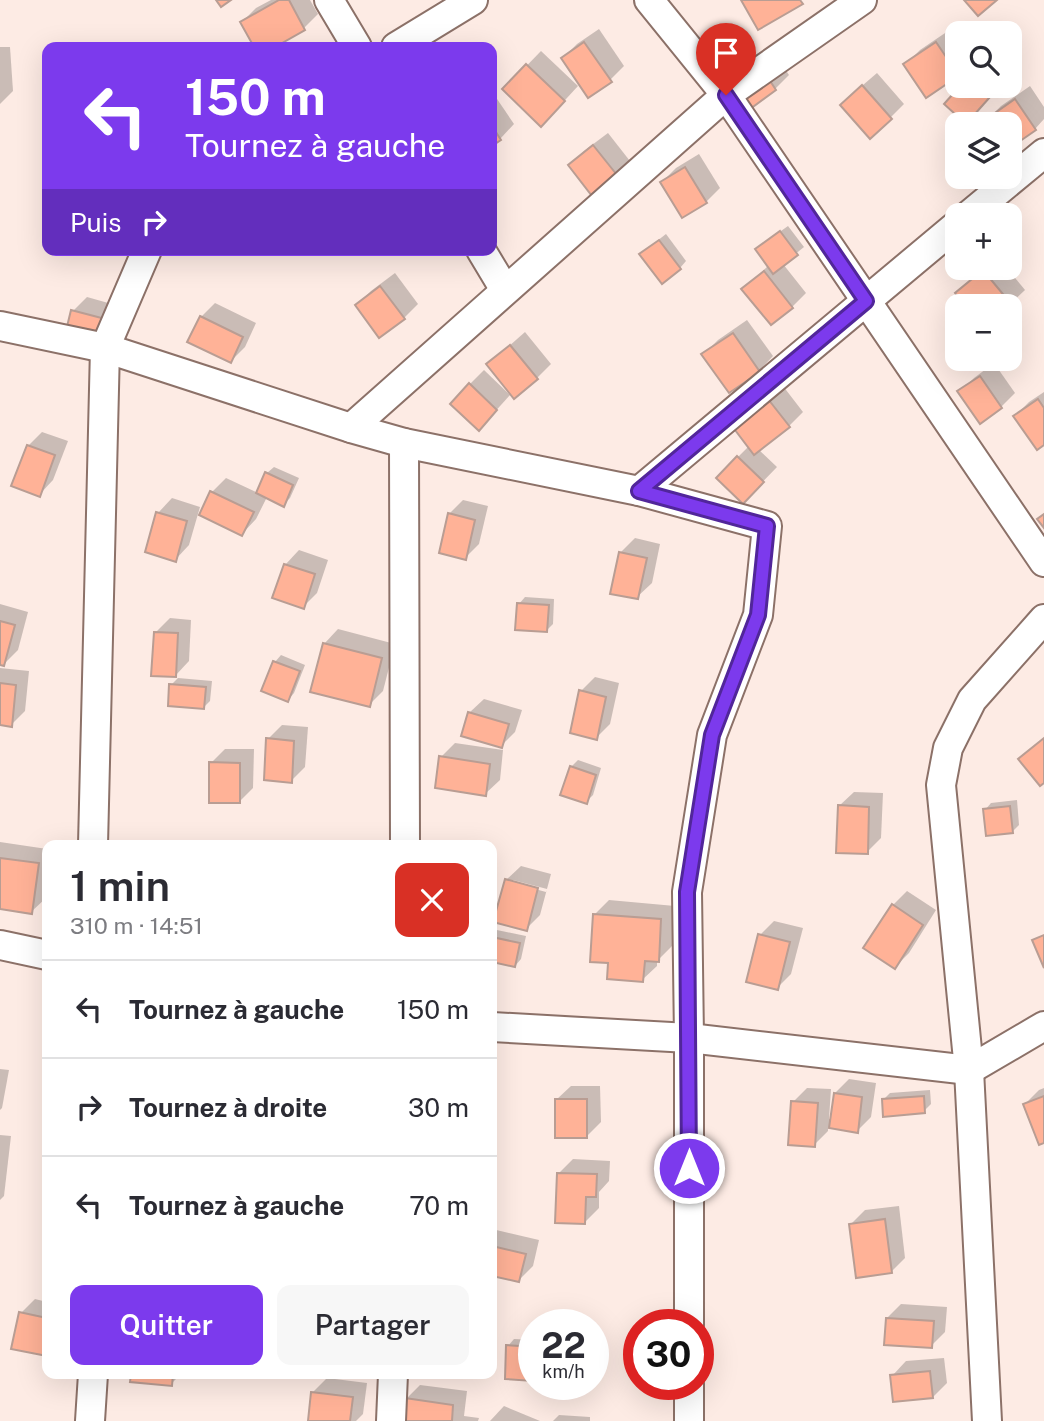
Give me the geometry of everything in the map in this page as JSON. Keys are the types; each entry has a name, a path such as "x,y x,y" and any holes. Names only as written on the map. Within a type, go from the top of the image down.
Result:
{"street":[{"path":"328,0 354,42"},
{"path":"404,42 473,0"},
{"path":"649,0 726,95 1044,562"},
{"path":"351,428 726,95 862,0"},
{"path":"984,203 1044,153"},
{"path":"639,491 945,235"},
{"path":"93,840 105,348 144,256"},
{"path":"485,256 506,290"},
{"path":"0,326 105,348 404,443 639,491 767,526 758,615 712,735 687,892 689,1309"},
{"path":"404,443 405,840"},
{"path":"987,1421 969,1070 941,785 948,748 972,700 1044,619"},
{"path":"0,945 42,954"},
{"path":"497,1027 689,1038 969,1070 1044,1026"},
{"path":"90,1421 93,1379"},
{"path":"391,1421 393,1379"},
{"path":"689,1400 689,1421"}],"building":[{"path":"216,0 231,0 221,7"},
{"path":"279,0 289,0 305,30 284,42 251,42 240,22"},
{"path":"741,0 800,0 803,4 758,30"},
{"path":"964,0 997,0 978,16"},
{"path":"584,42 612,82 588,98 561,58"},
{"path":"936,42 945,55 945,85 926,98 903,64"},
{"path":"526,64 565,101 541,127 502,89"},
{"path":"761,67 776,90 746,112 730,89"},
{"path":"862,85 892,119 870,139 840,105"},
{"path":"949,98 989,98 977,112 953,112 944,104"},
{"path":"1015,99 1036,130 1022,140 1022,112 996,112"},
{"path":"593,145 625,185 599,205 568,165"},
{"path":"685,167 707,203 682,218 660,182"},
{"path":"780,231 798,255 773,274 755,249"},
{"path":"659,240 681,269 662,284 639,254"},
{"path":"764,271 793,308 771,325 741,289"},
{"path":"971,280 991,280 1003,294 956,294"},
{"path":"380,286 405,319 379,338 355,305"},
{"path":"71,310 113,321 105,350 64,339"},
{"path":"200,316 243,337 231,363 187,342"},
{"path":"733,333 760,372 729,393 701,354"},
{"path":"510,345 538,379 514,399 486,364"},
{"path":"980,376 1002,408 980,424 957,391"},
{"path":"469,383 497,410 479,431 450,404"},
{"path":"768,399 790,427 754,455 732,426"},
{"path":"1038,399 1044,408 1044,445 1037,450 1013,416"},
{"path":"27,445 55,455 40,497 11,486"},
{"path":"737,456 764,482 743,504 716,478"},
{"path":"265,472 293,485 284,507 256,493"},
{"path":"210,491 254,512 242,536 199,515"},
{"path":"156,512 187,521 176,562 145,552"},
{"path":"448,513 475,520 466,560 439,553"},
{"path":"1044,514 1044,528 1037,519"},
{"path":"619,552 647,558 638,599 610,594"},
{"path":"284,564 315,574 304,609 272,598"},
{"path":"517,603 549,605 547,632 515,630"},
{"path":"0,621 15,625 4,666 0,665"},
{"path":"154,632 178,633 176,677 151,676"},
{"path":"323,643 382,658 370,707 310,692"},
{"path":"273,661 300,671 288,702 261,691"},
{"path":"0,683 16,685 12,727 0,725"},
{"path":"169,684 206,687 204,709 168,706"},
{"path":"579,690 606,697 597,740 570,733"},
{"path":"468,712 509,724 502,748 461,736"},
{"path":"266,738 294,741 292,783 264,780"},
{"path":"1044,738 1044,783 1040,786 1018,759"},
{"path":"439,756 490,764 486,796 435,788"},
{"path":"209,762 240,763 240,803 209,803"},
{"path":"570,766 596,775 587,804 560,795"},
{"path":"838,805 869,807 868,854 836,853"},
{"path":"1010,806 1013,833 986,836 983,809"},
{"path":"0,858 39,863 32,914 0,909"},
{"path":"505,879 538,888 527,931 497,923 497,908"},
{"path":"892,904 923,925 895,969 863,948"},
{"path":"593,914 661,919 659,962 645,961 643,982 607,979 608,963 590,962"},
{"path":"758,934 790,942 778,990 746,982"},
{"path":"1044,935 1044,968 1032,940"},
{"path":"497,938 520,943 515,967 497,963"},
{"path":"834,1093 862,1097 858,1133 829,1128"},
{"path":"924,1096 925,1113 883,1117 882,1099"},
{"path":"1044,1096 1044,1143 1039,1145 1023,1104"},
{"path":"555,1099 587,1099 587,1138 555,1138"},
{"path":"791,1101 818,1103 815,1147 788,1145"},
{"path":"557,1173 597,1174 596,1197 586,1197 585,1224 555,1223"},
{"path":"885,1219 892,1273 856,1278 849,1224"},
{"path":"497,1247 526,1254 519,1282 497,1277"},
{"path":"19,1312 42,1317 42,1355 11,1349"},
{"path":"886,1318 934,1321 932,1348 884,1345"},
{"path":"506,1345 518,1346 518,1380 505,1379"},
{"path":"930,1371 933,1398 893,1402 890,1375"},
{"path":"130,1379 173,1379 172,1386 130,1382"},
{"path":"311,1392 353,1397 350,1421 308,1421"},
{"path":"405,1398 453,1405 452,1421 402,1421"}],"route":[{"path":"689,1168 687,892 712,735 758,615 767,526 639,491 866,301 726,95"}]}
